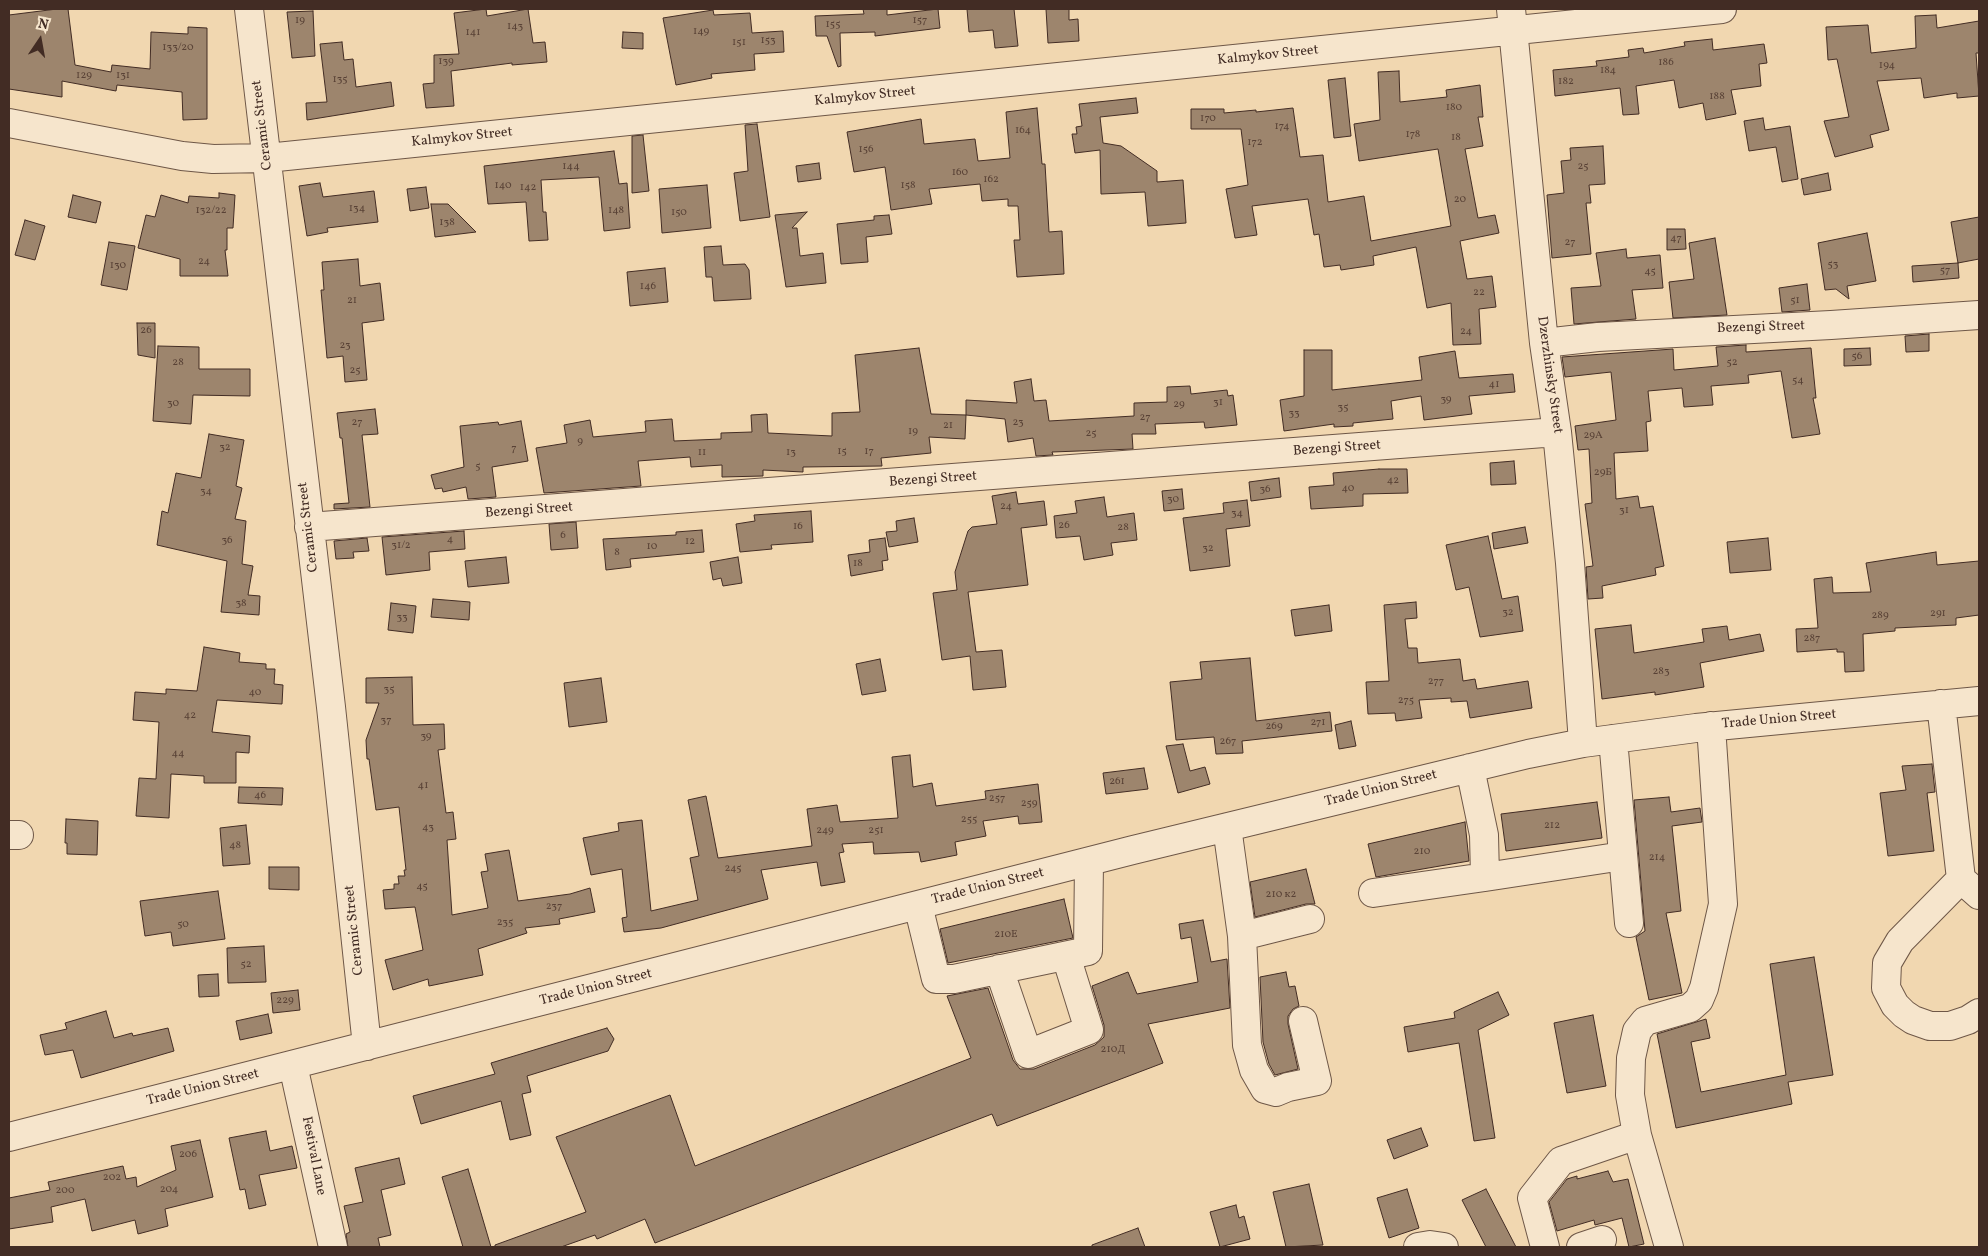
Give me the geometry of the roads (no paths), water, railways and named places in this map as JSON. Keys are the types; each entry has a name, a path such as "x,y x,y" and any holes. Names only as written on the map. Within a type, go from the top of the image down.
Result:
{"street":[{"name":"Ceramic Street","path":"249,9 332,717 367,1046"},
{"name":"Kalmykov Street","path":"9,123 182,156 213,159 267,158 1512,20 1722,9"},
{"name":"Dzerzhinsky Street","path":"1512,20 1544,343 1557,432 1570,563 1583,742"},
{"name":"Bezengi Street","path":"1544,343 1598,337 1979,315"},
{"name":"Bezengi Street","path":"309,527 1557,432"},
{"name":"Trade Union Street","path":"9,1137 1227,827 1583,742 1711,726 1979,701"},
{"path":"1941,704 1970,887 1900,941 1886,963 1886,988 1895,1005 1904,1014 1913,1020 1930,1026 1950,1026 1968,1020 1979,1012"},
{"path":"1669,1247 1637,1135 1630,1095 1630,1074 1637,1031 1645,1021 1690,1008 1699,1000 1704,988 1723,904 1711,726"},
{"path":"1612,739 1629,924"},
{"path":"1470,768 1484,834 1486,877"},
{"path":"1227,827 1242,936 1247,1045 1254,1070 1265,1089 1276,1092 1317,1081 1303,1021"},
{"path":"1372,893 1623,856"},
{"path":"918,906 936,979 954,979 1088,951 1089,862"},
{"path":"1242,936 1310,920"},
{"path":"999,969 1028,1054 1089,1030 1066,956"},
{"name":"Festival Lane","path":"293,1065 333,1247"},
{"path":"1545,1247 1532,1198 1562,1161 1637,1135"},
{"path":"1418,1247 1430,1245 1444,1247"}]}
